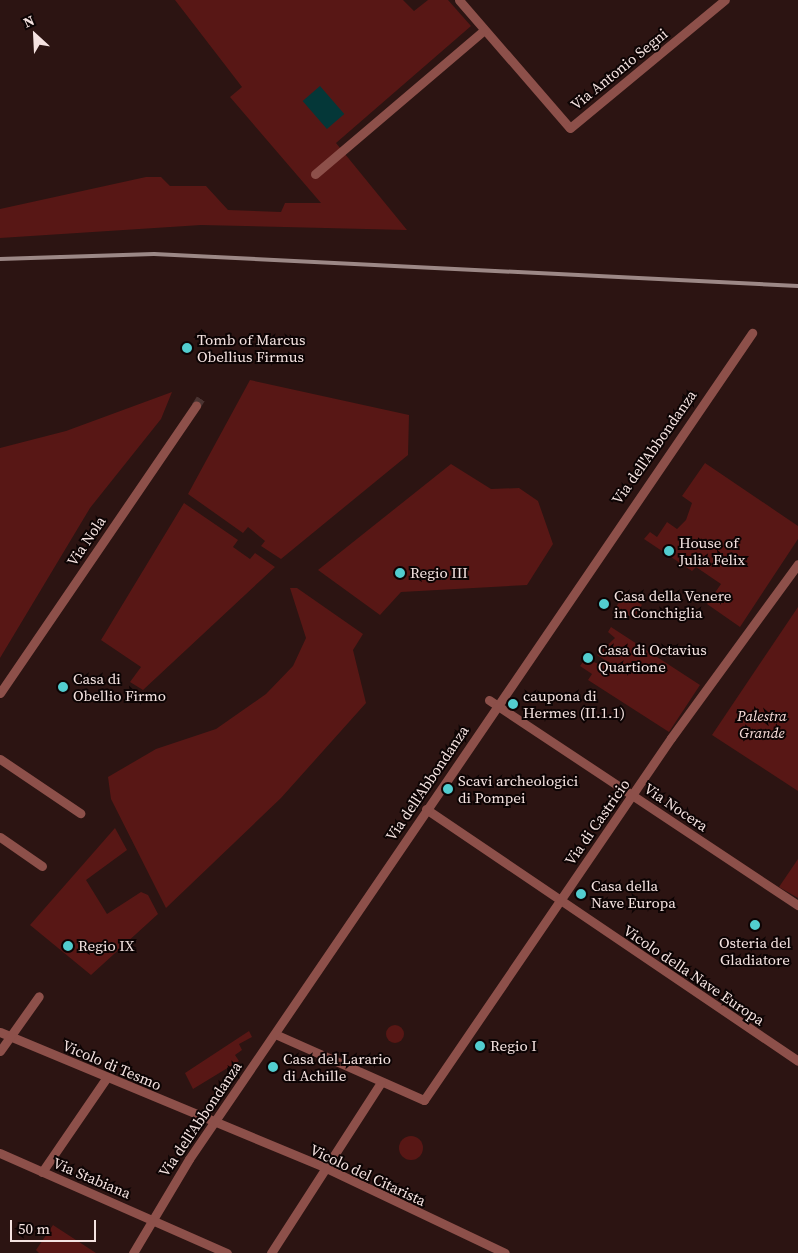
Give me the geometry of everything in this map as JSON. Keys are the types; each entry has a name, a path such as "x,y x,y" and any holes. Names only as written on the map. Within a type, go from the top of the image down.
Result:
{"street":[{"name":"Via Antonio Segni","path":"459,0 570,128 725,0"},
{"path":"315,174 484,30"},
{"name":"Via dell'Abbondanza","path":"133,1253 150,1218 426,809 492,702 752,333"},
{"name":"Via Nola","path":"0,692 196,406"},
{"name":"Via di Castricio","path":"381,1082 424,1100 558,902 798,564"},
{"name":"Via Nocera","path":"492,702 798,905"},
{"path":"0,759 80,813"},
{"name":"Vicolo della Nave Europa","path":"426,809 558,902 798,1061"},
{"path":"0,837 42,866"},
{"path":"0,1051 39,996"},
{"name":"Vicolo di Tesmo","path":"0,1032 214,1122"},
{"path":"271,1253 324,1167 381,1082 275,1034"},
{"path":"44,1169 106,1077"},
{"name":"Vicolo del Citarista","path":"214,1122 324,1167 505,1253"},
{"name":"Via Stabiana","path":"0,1153 44,1169 227,1253"}],"green space":[{"path":"175,0 403,0 414,11 428,0 448,0 471,26 336,143 407,230 201,225 0,238 0,209 146,177 161,177 170,186 206,186 228,210 281,212 285,203 321,203 230,97 242,87"},
{"path":"250,380 409,415 408,455 281,559 261,546 265,541 248,527 243,533 188,494"},
{"path":"172,392 161,419 90,508 0,658 0,448 66,431"},
{"path":"705,463 798,526 798,539 740,627 707,604 721,584 696,567 692,571 644,539 650,532 657,537 667,522 677,529 686,520 692,503 682,496"},
{"path":"451,464 491,489 519,488 538,501 553,544 527,585 401,592 380,615 318,570"},
{"path":"184,503 238,540 233,547 250,559 255,553 275,567 143,690 130,682 141,667 101,640"},
{"path":"290,588 297,588 363,634 353,650 366,703 281,798 166,908 111,799 108,777 156,749 216,729 266,694 293,666 306,638"},
{"path":"624,594 642,605 634,619 616,608"},
{"name":"Palestra Grande","path":"798,607 798,791 712,735"},
{"path":"611,627 700,685 669,732 588,680 592,674 580,666 585,659 602,665 605,660 597,655 615,638 608,632"},
{"path":"115,828 127,850 86,880 107,914 141,892 148,895 158,914 91,975 30,925"},
{"path":"798,859 798,898 779,887"},
{"path":"395,1025 401,1028 404,1034 401,1040 395,1043 389,1040 386,1034 389,1028"},
{"path":"249,1031 252,1037 239,1044 242,1050 235,1055 239,1061 193,1089 185,1073"},
{"path":"406,1136 416,1136 423,1143 423,1153 416,1160 406,1160 399,1153 399,1143"},
{"path":"53,1225 96,1253 39,1253 36,1250"}],"water":[{"path":"320,86 344,114 327,129 303,101"}],"tunnel":[{"path":"196,406 201,398"}],"railway":[{"path":"0,259 154,254 798,286"}],"place":[{"name":"Tomb of Marcus Obellius Firmus","path":"187,348"},
{"name":"House of Julia Felix","path":"669,551"},
{"name":"Regio III","path":"400,573"},
{"name":"Casa della Venere in Conchiglia","path":"604,604"},
{"name":"Casa di Octavius Quartione","path":"588,658"},
{"name":"Casa di Obellio Firmo","path":"63,687"},
{"name":"caupona di Hermes (II.1.1)","path":"513,704"},
{"name":"Scavi archeologici di Pompei","path":"448,789"},
{"name":"Casa della Nave Europa","path":"581,894"},
{"name":"Osteria del Gladiatore","path":"755,925"},
{"name":"Regio IX","path":"68,946"},
{"name":"Regio I","path":"480,1046"},
{"name":"Casa del Larario di Achille","path":"273,1067"}]}
